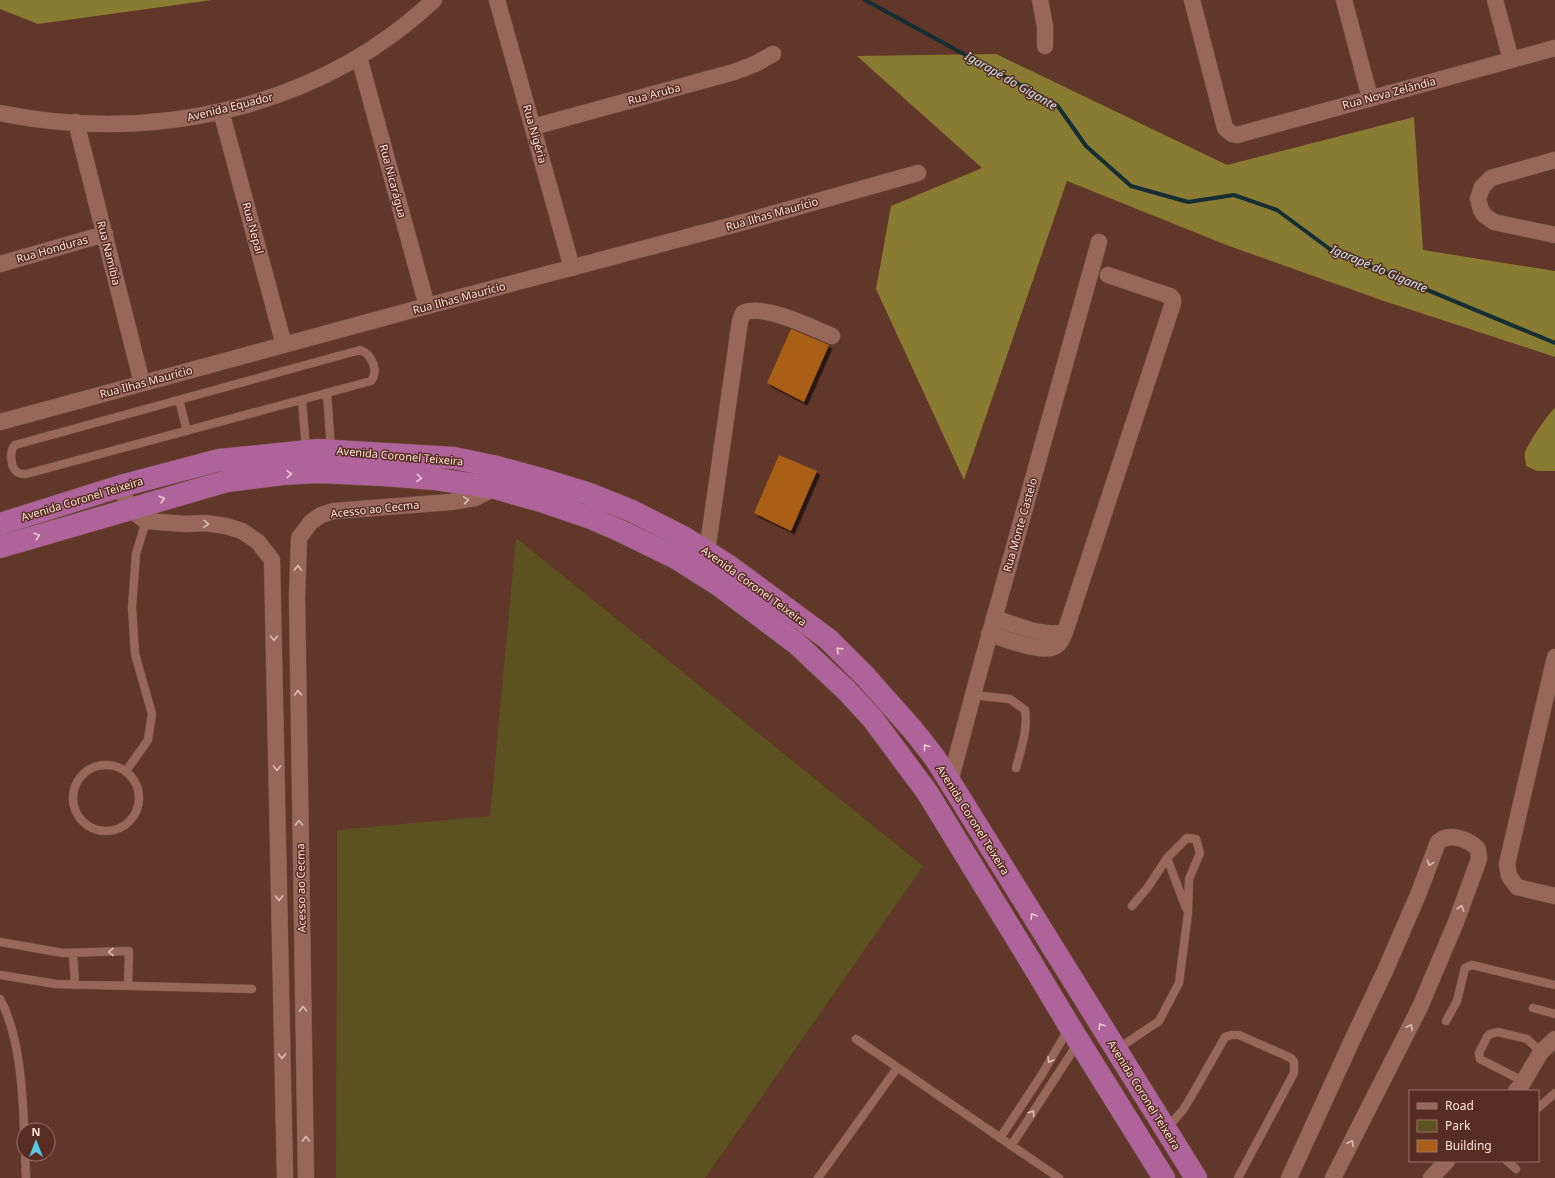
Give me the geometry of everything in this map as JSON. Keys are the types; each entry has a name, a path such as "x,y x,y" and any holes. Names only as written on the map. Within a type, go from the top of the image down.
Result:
{"highway":[{"name":"Avenida Coronel Teixeira","path":"0,524 121,486 219,460 306,451 331,450 454,458 496,467 587,493 632,511 685,538 735,571 833,645 865,676 895,709 935,758 1196,1178"},
{"name":"Avenida Coronel Teixeira","path":"0,547 137,515 227,481 318,472 435,479 495,488 544,502 591,518 676,558 726,590 797,644 846,690 872,718 927,792 1032,962 1074,1034 1164,1178"}],"street":[{"name":"Avenida Equador","path":"0,113 33,120 110,124 181,120 253,104 325,75 359,57 392,36 434,0"},
{"name":"Rua Nigéria","path":"497,0 534,127 572,268"},
{"path":"1040,0 1045,26 1045,46"},
{"name":"Rua Nova Zelândia","path":"1192,0 1225,128 1232,134 1238,135 1555,48"},
{"path":"1344,0 1370,98"},
{"path":"1495,0 1511,60"},
{"name":"Rua Aruba","path":"534,127 734,72 755,64 773,54"},
{"name":"Rua Nicarágua","path":"359,57 427,306"},
{"name":"Rua Nepal","path":"221,111 284,345"},
{"name":"Rua Namíbia","path":"76,122 142,383"},
{"path":"1555,160 1491,178 1482,187 1478,198 1484,215 1494,222 1555,235"},
{"name":"Rua Ilhas Maurício","path":"0,422 744,222 918,173"},
{"name":"Rua Honduras","path":"0,264 105,234"},
{"name":"Rua Monte Castelo","path":"950,782 989,634 1099,242"},
{"path":"989,634 1040,649 1049,649 1056,646 1061,641 1065,632 1173,302 1173,299 1170,296 1108,275"},
{"path":"707,552 740,321 743,313 749,310 776,314 832,336"},
{"path":"121,486 137,515"},
{"name":"Acesso ao Cecma","path":"306,1178 297,597 299,538 311,522 321,515 334,511 451,502 475,498 495,488"},
{"name":"Acesso ao Cecma","path":"137,515 186,524 205,523 226,526 242,531 258,542 272,560 285,1178"},
{"path":"274,599 297,597"},
{"path":"994,618 1044,633 1059,634 1065,632"},
{"path":"1555,657 1507,864 1509,876 1516,887 1555,896"},
{"path":"1289,1178 1354,1034 1385,971 1418,894 1438,842 1443,838 1450,836 1472,843 1478,849 1479,859 1456,922 1420,1007 1333,1178"},
{"path":"1519,1088 1541,1052 1555,1039"},
{"path":"1431,1178 1446,1162"}],"lane":[{"path":"360,350 366,352 370,356 374,372 374,377 371,381 302,400 26,474 19,473 15,470 10,454 15,445 360,350"},
{"path":"327,394 331,450"},
{"path":"179,400 187,431"},
{"path":"302,400 306,451"},
{"path":"126,771 148,740 152,714 135,654 132,607 137,515"},
{"path":"973,695 1010,699 1025,710 1027,720 1016,768"},
{"path":"104,765 115,766 126,771 133,778 138,787 140,798 134,818 126,825 116,830 106,832 86,825 78,816 74,806 73,794 76,784 83,774 92,768 104,765"},
{"path":"1116,1050 1159,1021 1179,983 1188,914 1189,879 1200,853 1196,839 1187,838 1167,858 1148,887 1132,906"},
{"path":"1167,858 1188,914"},
{"path":"0,942 63,953 128,951 128,986"},
{"path":"73,953 75,985"},
{"path":"1446,1021 1457,1001 1465,968 1472,965 1555,985"},
{"path":"0,975 56,984 252,989"},
{"path":"0,999 6,1011 16,1053 23,1095 24,1122"},
{"path":"1533,1008 1555,1014"},
{"path":"1519,1088 1516,1078 1480,1059 1479,1053 1487,1037 1490,1034 1498,1032 1527,1039 1541,1052"},
{"path":"1000,1138 1074,1034"},
{"path":"1011,1146 1074,1034"},
{"path":"1166,1130 1183,1110 1196,1090 1225,1037 1239,1035 1291,1058 1294,1062 1294,1073 1238,1178"},
{"path":"856,1039 1059,1178"},
{"path":"818,1178 897,1068"},
{"path":"1539,1107 1555,1093"},
{"path":"25,1162 26,1178"},
{"path":"1507,1162 1516,1169"}],"green space":[{"path":"516,538 923,866 705,1178 336,1178 337,830 490,816"}],"shaded area":[{"path":"0,0 212,0 38,24 0,9"},
{"path":"996,54 1227,165 1414,117 1423,250 1555,271 1555,357 1381,300 1229,246 1067,181 964,480 876,289 891,206 982,168 857,56"},
{"path":"1555,408 1555,471 1537,471 1526,466 1525,453 1538,429"}],"building":[{"path":"791,329 829,345 804,402 767,383"},
{"path":"779,455 817,471 791,531 754,513"}],"waterway":[{"name":"Igarapé do Gigante","path":"865,0 1057,105 1086,146 1131,186 1188,202 1234,195 1277,210 1331,250 1555,343"}]}
